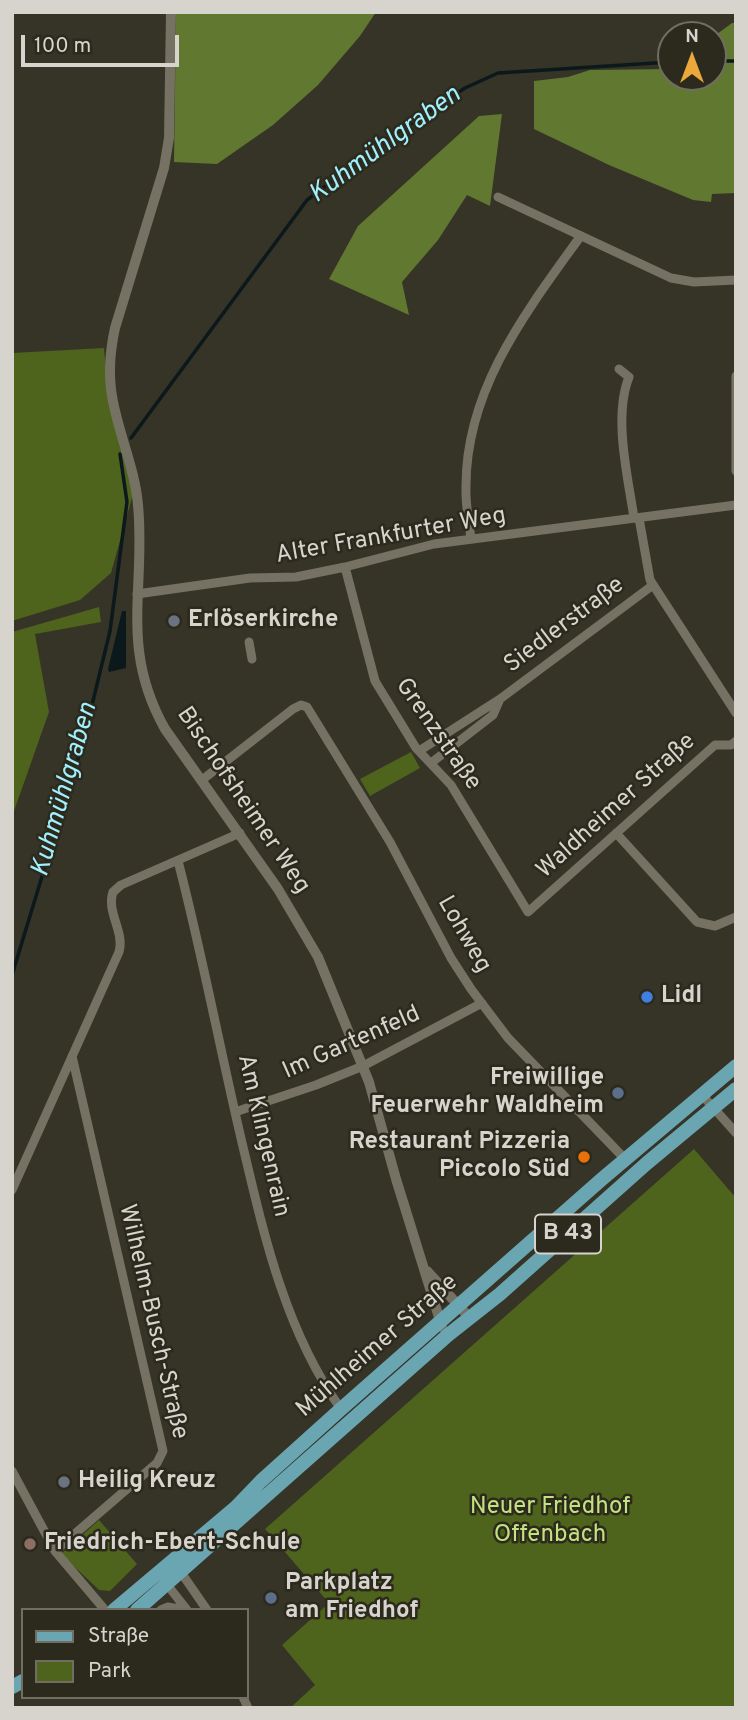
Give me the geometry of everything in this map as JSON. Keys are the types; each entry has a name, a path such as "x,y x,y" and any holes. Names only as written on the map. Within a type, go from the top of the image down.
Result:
{"main road":[{"name":"B 43","path":"702,1095 736,1066"},
{"name":"B 43","path":"713,1109 736,1089"},
{"name":"Mühlheimer Straße","path":"116,1608 157,1572 177,1566 444,1329 459,1306 702,1095"},
{"name":"Mühlheimer Straße","path":"139,1608 167,1584 177,1566 261,1481 341,1409 444,1329 470,1318 713,1109"}],"street":[{"name":"Bischofsheimer Weg","path":"171,12 169,138 163,168 110,349 112,397 138,506 138,653 152,702 165,729 240,833 311,943 363,1066 444,1329"},
{"path":"498,197 680,281 736,279"},
{"path":"471,539 466,493 467,463 472,432 484,393 512,334 580,237"},
{"path":"619,369 629,377 624,398 623,422 647,574 736,713"},
{"path":"736,376 736,471"},
{"name":"Alter Frankfurter Weg","path":"137,594 250,578 290,578 345,568 428,546 736,505"},
{"name":"Grenzstraße","path":"345,568 375,681 419,751 451,785 528,912"},
{"name":"Siedlerstraße","path":"419,751 500,699 653,585"},
{"path":"249,642 252,659"},
{"name":"Siedlerstraße","path":"431,763 493,715 500,699"},
{"name":"Lohweg","path":"202,780 293,709 302,705 310,711 390,842 451,958 482,1003 508,1038 626,1160"},
{"name":"Waldheimer Straße","path":"528,912 715,745 731,745 736,741"},
{"path":"12,1190 121,948 112,905 113,892 121,885 240,833"},
{"path":"616,833 697,922 715,926 736,917"},
{"name":"Am Klingenrain","path":"178,861 262,1222 285,1296 306,1350 341,1409"},
{"name":"Im Gartenfeld","path":"235,1112 363,1066 482,1003"},
{"name":"Wilhelm-Busch-Straße","path":"55,1551 157,1463 163,1451 72,1056"},
{"path":"702,1095 736,1133"},
{"name":"Bischofsheimer Weg","path":"425,1269 470,1318"},
{"path":"12,1471 55,1551 103,1608"},
{"path":"177,1566 206,1608"},
{"path":"157,1572 185,1608"}],"green space":[{"path":"176,12 376,12 360,36 318,85 273,125 217,164 174,162"},
{"path":"736,23 736,193 712,194 711,202 693,200 609,165 534,129 534,81 568,77 590,70 657,69 657,91 727,91 727,27"},
{"path":"502,114 490,206 467,195 438,240 402,282 409,315 329,279 358,226 479,116"},
{"path":"104,348 107,384 133,494 111,573 80,600 12,621 12,353"},
{"path":"99,607 101,622 35,634 49,712 14,811 12,831 12,632"},
{"path":"411,752 420,768 370,796 360,779"},
{"name":"Neuer Friedhof Offenbach","path":"694,1149 736,1198 736,1708 290,1708 315,1685 282,1645 329,1603 265,1529"},
{"path":"99,1520 137,1564 110,1591 99,1590 61,1554"}],"shaded area":[{"path":"122,611 126,611 126,668 109,672 108,669"}],"waterway":[{"name":"Kuhmühlgraben","path":"727,61 736,61"},
{"name":"Kuhmühlgraben","path":"131,438 307,200 391,137 465,88 498,73 657,63"},
{"name":"Kuhmühlgraben","path":"12,975 83,742 110,631 127,502 120,454"}],"place":[{"name":"Erlöserkirche","path":"174,621"},
{"name":"Lidl","path":"647,997"},
{"name":"Freiwillige Feuerwehr Waldheim","path":"618,1093"},
{"name":"Restaurant Pizzeria Piccolo Süd","path":"584,1157"},
{"name":"Heilig Kreuz","path":"64,1482"},
{"name":"Friedrich-Ebert-Schule","path":"30,1544"},
{"name":"Parkplatz am Friedhof","path":"271,1598"}]}
